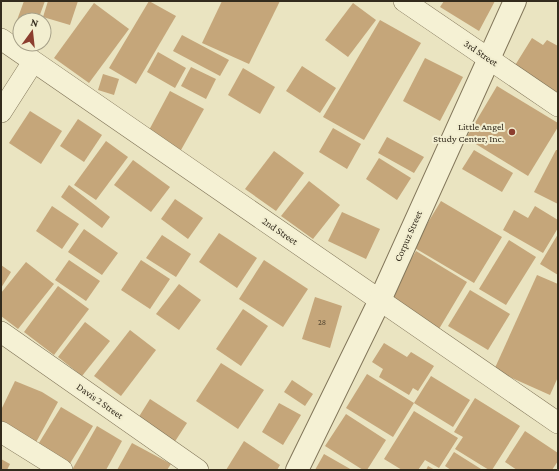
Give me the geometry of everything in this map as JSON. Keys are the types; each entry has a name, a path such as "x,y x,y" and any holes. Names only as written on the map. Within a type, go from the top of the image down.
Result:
{"street":[{"name":"3rd Street","path":"404,1 558,106"},
{"name":"Corpuz Street","path":"297,470 380,300 515,1"},
{"name":"2nd Street","path":"1,39 558,423"},
{"path":"1,112 33,62"},
{"name":"Davis 2 Street","path":"1,332 198,470"},
{"path":"1,432 62,470"}],"building":[{"path":"24,1 45,1 41,12 20,12"},
{"path":"48,1 78,1 70,25 52,20 52,12 45,12"},
{"path":"149,1 176,16 136,84 109,68"},
{"path":"222,1 280,1 249,64 202,43"},
{"path":"444,1 495,1 479,31 440,7"},
{"path":"94,3 129,29 89,83 54,58"},
{"path":"353,3 376,20 348,57 325,40"},
{"path":"380,20 421,43 364,140 323,117"},
{"path":"182,35 229,60 220,76 173,51"},
{"path":"532,38 543,45 547,40 558,46 558,94 514,67"},
{"path":"158,52 186,68 175,88 147,72"},
{"path":"425,58 463,77 440,121 403,101"},
{"path":"302,66 336,88 320,113 286,91"},
{"path":"191,67 216,79 206,99 181,86"},
{"path":"243,68 275,87 260,114 228,95"},
{"path":"103,74 119,79 114,95 98,90"},
{"name":"Little Angel Study Center, Inc.","path":"497,86 558,123 558,127 528,176 466,138"},
{"path":"170,91 204,109 181,150 148,132"},
{"path":"30,111 62,131 41,164 9,143"},
{"path":"78,119 102,135 84,162 60,146"},
{"path":"333,128 361,144 347,169 319,152"},
{"path":"387,137 424,157 414,173 378,153"},
{"path":"106,141 128,157 96,200 74,185"},
{"path":"474,150 513,173 502,192 462,169"},
{"path":"556,150 558,150 558,204 534,192"},
{"path":"274,151 304,173 276,211 245,189"},
{"path":"379,158 411,178 397,200 366,179"},
{"path":"133,160 170,187 151,212 114,185"},
{"path":"309,181 340,205 313,239 281,216"},
{"path":"69,185 110,217 102,228 61,197"},
{"path":"175,199 203,218 188,239 161,219"},
{"path":"441,201 502,237 474,283 413,247"},
{"path":"52,206 79,224 62,249 36,231"},
{"path":"535,206 558,220 558,228 543,253 503,230 514,210 528,218"},
{"path":"342,212 380,229 366,259 328,241"},
{"path":"84,229 118,253 102,275 68,252"},
{"path":"219,233 257,258 237,288 199,262"},
{"path":"558,234 558,275 540,264"},
{"path":"162,235 191,254 176,277 146,258"},
{"path":"509,240 536,257 506,305 479,289"},
{"path":"416,251 467,282 439,329 388,298"},
{"path":"69,260 100,281 86,301 55,280"},
{"path":"141,260 170,279 150,309 121,290"},
{"path":"264,260 308,289 283,327 239,299"},
{"path":"26,262 54,284 18,329 1,316 1,293"},
{"path":"1,265 11,272 1,288"},
{"path":"537,275 558,284 558,377 550,395 494,370"},
{"path":"179,284 201,300 179,330 156,314"},
{"path":"58,286 89,309 54,355 24,332"},
{"path":"470,290 510,314 488,350 448,326"},
{"path":"315,297 342,306 330,348 302,339"},
{"path":"243,309 268,326 241,366 216,349"},
{"path":"85,322 110,341 82,376 58,357"},
{"path":"130,330 156,350 121,396 94,376"},
{"path":"384,343 407,357 411,352 434,366 418,391 413,388 409,395 379,377 383,369 372,362"},
{"path":"221,363 264,390 238,429 196,401"},
{"path":"367,374 414,403 393,437 346,408"},
{"path":"431,376 470,400 453,427 414,403"},
{"path":"292,380 313,394 305,406 284,392"},
{"path":"15,381 42,392 58,402 34,446 1,426 1,410"},
{"path":"475,398 520,426 492,470 489,470 455,449 463,437 454,432"},
{"path":"150,399 187,423 172,446 135,423"},
{"path":"279,403 301,415 283,445 262,432"},
{"path":"61,407 93,426 66,470 34,451"},
{"path":"414,411 458,438 439,468 425,460 418,470 402,470 384,459"},
{"path":"346,414 386,440 367,470 363,470 325,446"},
{"path":"97,426 122,441 106,470 72,470"},
{"path":"525,431 558,453 558,461 552,470 517,470 505,462"},
{"path":"244,441 280,465 277,470 226,470"},
{"path":"132,443 171,464 167,470 117,470"},
{"path":"454,452 481,470 451,470 445,466"},
{"path":"324,454 352,470 315,470"},
{"path":"1,459 10,464 7,470 1,470"},
{"path":"428,466 435,470 426,470"}],"place":[{"name":"Little Angel Study Center, Inc.","path":"512,132"}]}
